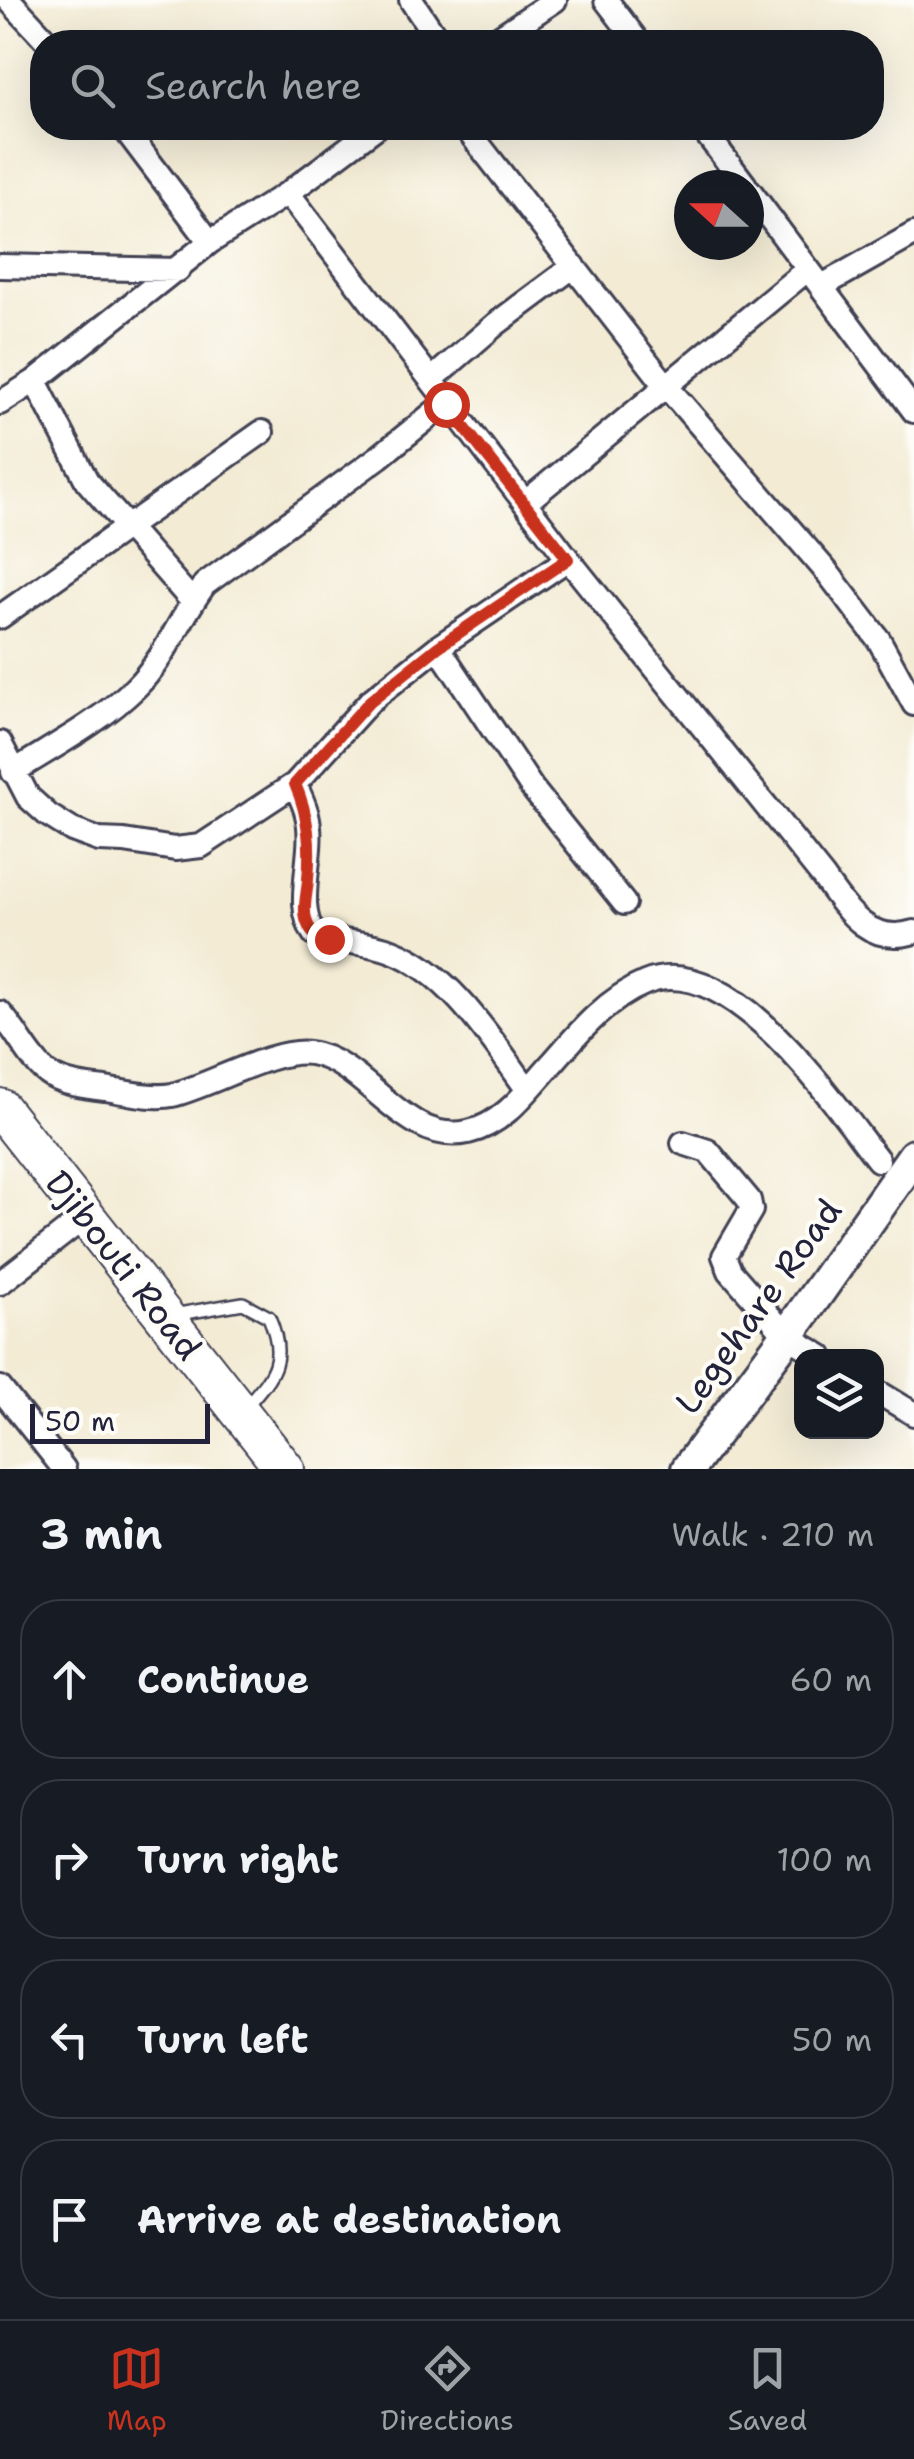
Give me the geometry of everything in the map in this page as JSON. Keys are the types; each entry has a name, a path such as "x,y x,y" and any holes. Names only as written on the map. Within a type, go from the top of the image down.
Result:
{"main road":[{"name":"Djibouti Road","path":"0,1108 286,1469"},
{"name":"Legehare Road","path":"688,1469 787,1336 896,1170"}],"street":[{"path":"9,0 37,30"},
{"path":"411,0 431,30"},
{"path":"510,30 555,0"},
{"path":"606,0 629,30"},
{"path":"133,140 210,242"},
{"path":"0,403 35,381 210,242 288,193 358,140"},
{"path":"475,140 667,387 827,572 879,640 914,704"},
{"path":"711,140 734,170"},
{"path":"288,193 446,404 852,917 891,936 914,932"},
{"path":"764,210 914,411"},
{"path":"526,502 667,387 815,277 914,234"},
{"path":"0,266 178,270"},
{"path":"431,380 496,324 574,266"},
{"path":"35,381 87,481 192,601"},
{"path":"12,772 101,715 136,686 163,653 205,584 446,404"},
{"path":"0,617 262,432"},
{"path":"0,743 28,797 48,816 72,830 98,840 124,840 175,850 201,846 295,784 370,701 438,647 568,559"},
{"path":"438,647 532,788 624,903"},
{"path":"295,784 308,816 304,908 308,926 315,935 394,951 437,979 476,1019 528,1090"},
{"path":"0,1014 48,1075 101,1089 169,1096 241,1069 310,1053 336,1061 428,1128 464,1133 494,1123 590,1020 644,983 687,976 724,993 758,1016 896,1170"},
{"path":"682,1143 708,1150 749,1200 751,1210 724,1256 725,1263 787,1336 809,1349"},
{"path":"0,1283 86,1216"},
{"path":"0,1388 64,1469"},
{"path":"884,1395 914,1414"}],"lane":[{"path":"164,1316 242,1303 269,1316 279,1339 274,1373 241,1413"}],"route":[{"path":"329,939 315,935 308,926 304,908 308,816 295,784 370,701 438,647 568,559 446,404"}]}
